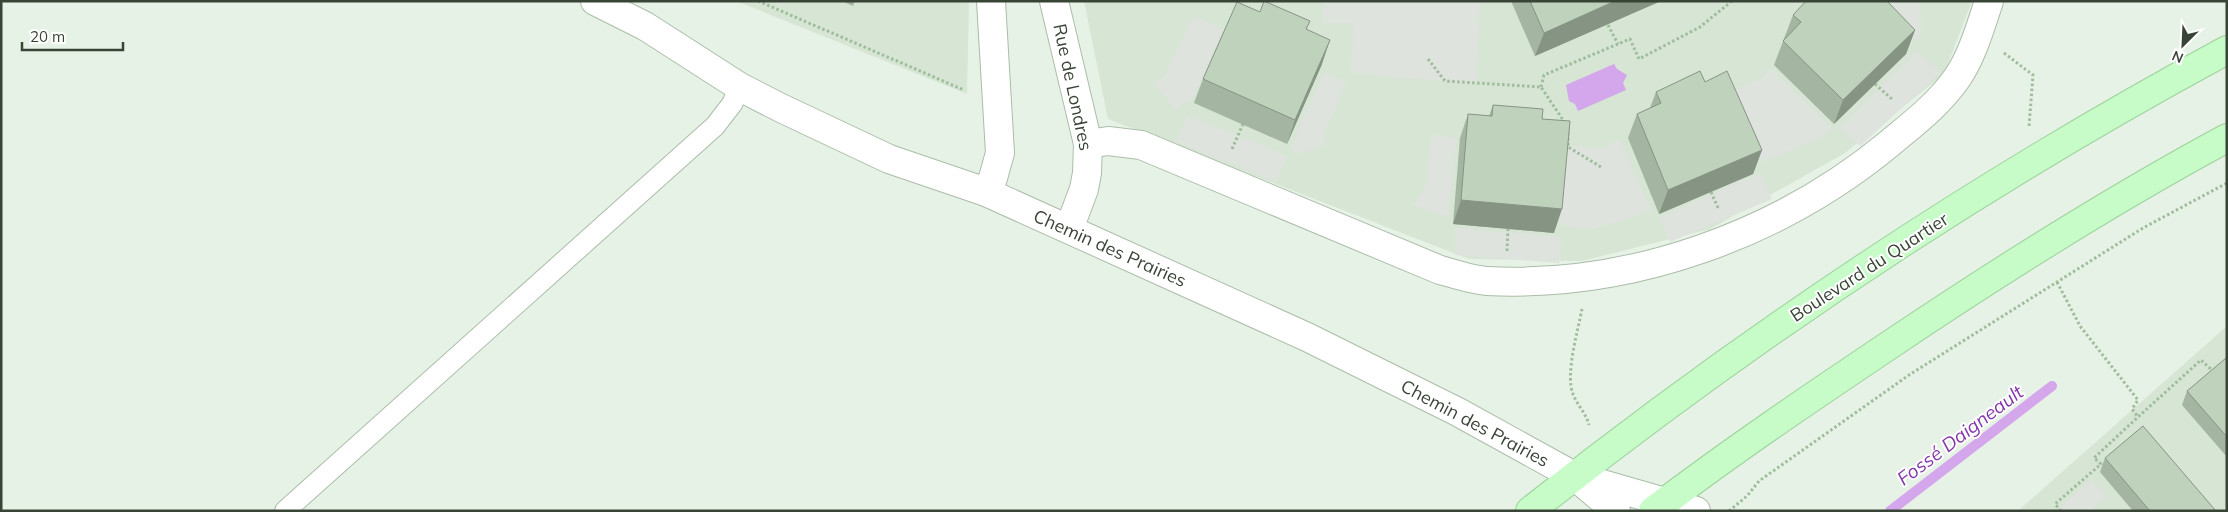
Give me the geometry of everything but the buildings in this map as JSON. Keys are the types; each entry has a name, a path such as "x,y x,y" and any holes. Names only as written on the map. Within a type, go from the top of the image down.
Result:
{"main road":[{"name":"Boulevard du Quartier","path":"1530,511 1574,476 1779,327 1893,250 2042,157 2227,50"},
{"path":"1659,506 1733,451 1973,289 2098,211 2227,138"}],"street":[{"name":"Chemin des Prairies","path":"595,1 645,26 740,87 889,159 986,192 1355,360 1458,412 1574,476 1659,506 1696,511"},
{"name":"Chemin des Prairies","path":"626,1 645,26"},
{"path":"986,192 1000,153 991,1"},
{"name":"Rue de Londres","path":"1054,1 1088,144 1087,173 1084,189 1069,229"},
{"path":"1088,144 1108,141 1142,145 1440,270 1486,281 1548,281 1579,278 1680,257 1731,237 1786,213 1862,167 1942,98 1959,76 1978,33 1989,1"},
{"name":"Chemin des Prairies","path":"1574,476 1616,511"}],"lane":[{"path":"285,511 715,126 732,104 740,87"}],"path":[{"path":"758,1 968,92"},
{"path":"1601,167 1568,147 1569,129 1541,87 1544,75 1630,38 1640,59 1700,27 1732,1"},
{"path":"1608,25 1618,44"},
{"path":"1978,33 2034,75 2029,129"},
{"path":"1428,59 1445,81 1541,87"},
{"path":"1729,511 1747,496 1759,481 1909,375 2143,228 2227,183"},
{"path":"1579,278 1582,308 1571,365 1570,384 1589,425"},
{"path":"2057,282 2080,326 2138,400 2132,409 2138,417"},
{"path":"2061,511 2055,504 2101,464 2094,458 2138,417 2201,360 2214,372 2220,366"}],"shaded area":[{"path":"736,1 969,1 967,94"},
{"path":"1084,1 1972,1 1944,74 1845,153 1710,229 1582,261 1469,259 1108,119"},
{"path":"1323,1 1480,1 1476,84 1350,73 1354,23 1322,23"},
{"path":"1861,1 1920,1 1921,36 1908,47"},
{"path":"1193,16 1223,29 1192,101 1186,101 1176,110 1152,82 1164,77"},
{"path":"1917,52 1941,72 1860,146 1840,126"},
{"path":"1614,64 1617,69 1627,75 1623,83 1626,90 1578,111 1575,104 1569,101 1566,85"},
{"path":"1771,68 1831,127 1818,139 1753,166 1723,94 1760,79"},
{"path":"1324,72 1346,82 1323,137 1326,145 1296,155 1291,147"},
{"path":"1187,115 1287,156 1276,182 1175,142"},
{"path":"1431,134 1457,138 1448,217 1413,205 1426,186"},
{"path":"1619,139 1652,211 1592,229 1558,225 1564,144 1599,149"},
{"path":"1760,173 1772,199 1670,242 1659,218"},
{"path":"1455,228 1561,237 1559,263 1455,255"},
{"path":"2227,326 2227,511 2018,511"},
{"path":"2091,479 2106,497 2091,511 2056,511"}],"waterway":[{"name":"Fossé Daigneault","path":"1890,511 2052,386"}]}
